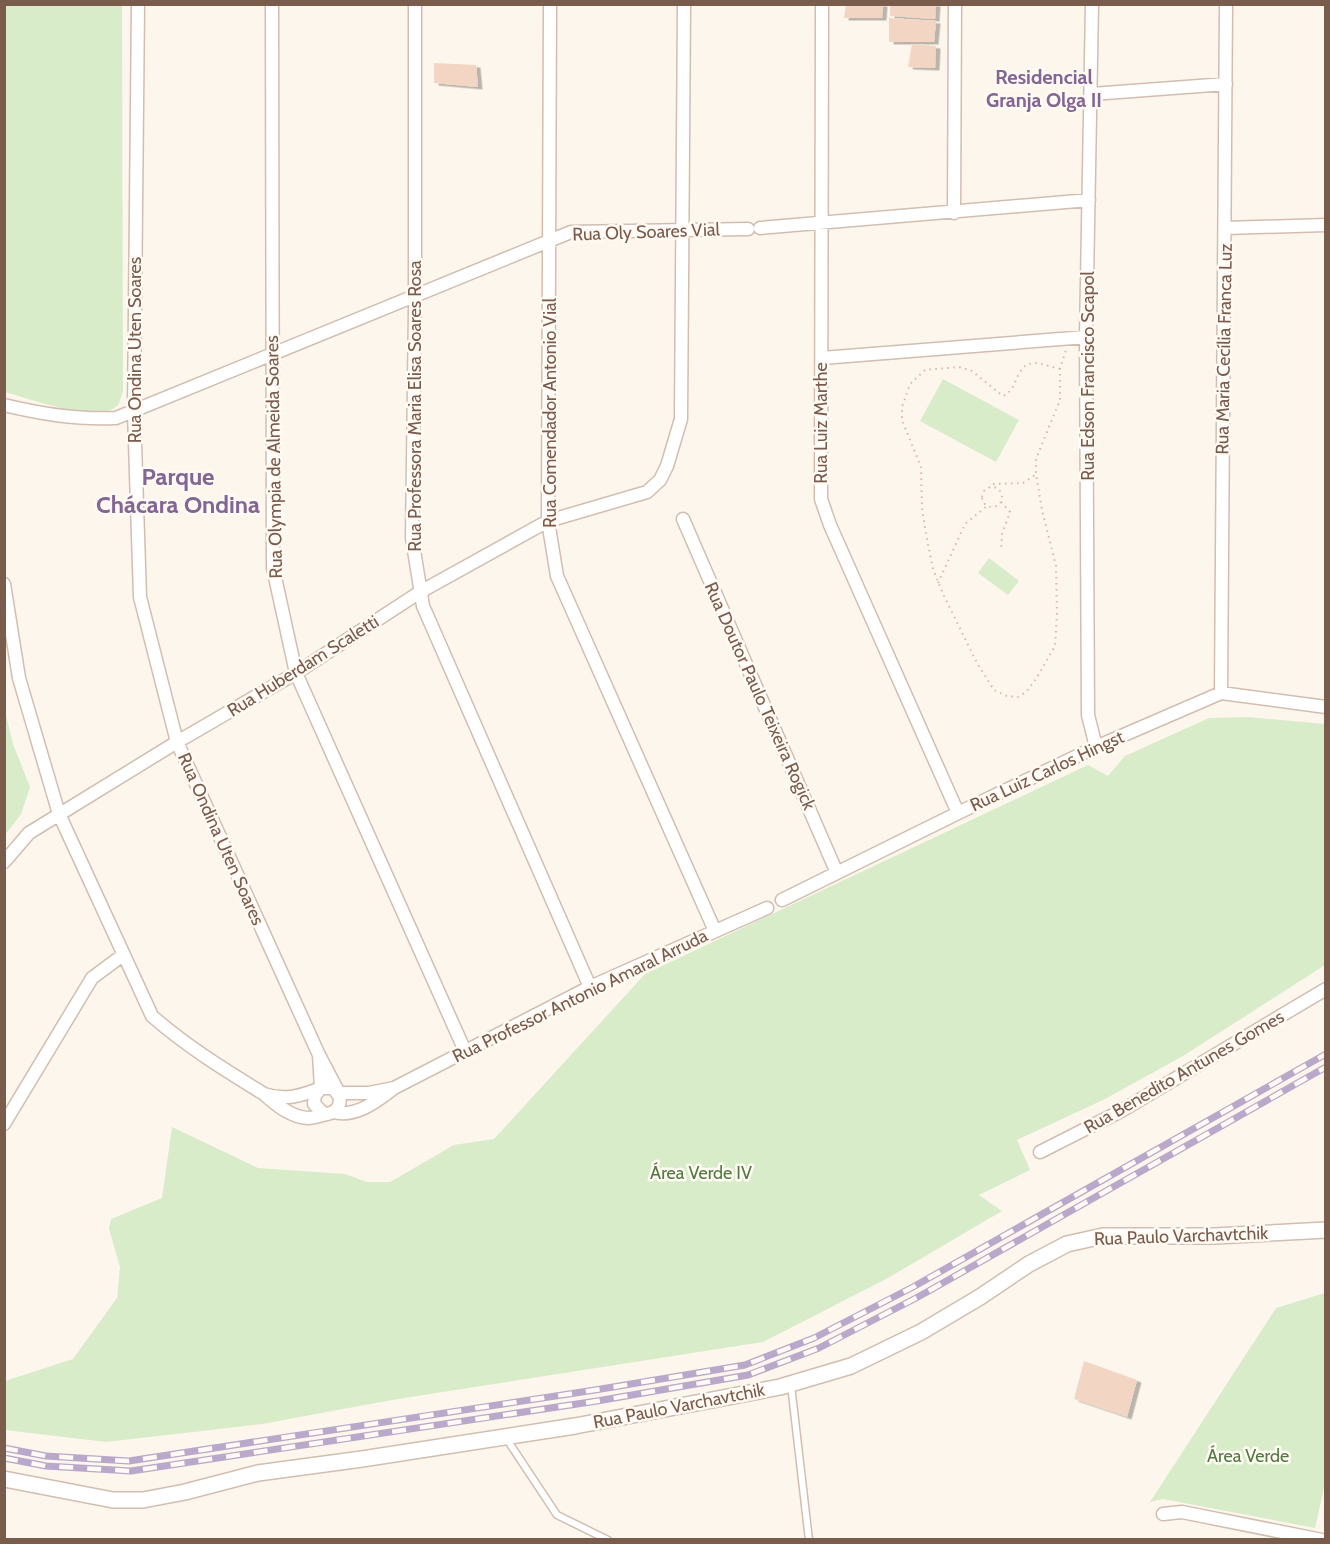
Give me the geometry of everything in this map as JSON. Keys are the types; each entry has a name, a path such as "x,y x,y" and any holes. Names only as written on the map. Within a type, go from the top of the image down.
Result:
{"street":[{"name":"Rua Ondina Uten Soares","path":"138,4 134,412 140,597 177,742 319,1055 339,1093"},
{"name":"Rua Olympia de Almeida Soares","path":"272,4 273,568 296,672 465,1051"},
{"name":"Rua Professora Maria Elisa Soares Rosa","path":"415,4 412,538 420,592 423,606 590,987"},
{"name":"Rua Comendador Antonio Vial","path":"550,4 548,521 557,576 715,931"},
{"name":"Rua Huberdam Scaletti","path":"4,862 29,833 296,672 420,592 548,521 647,492 660,480 667,466 681,419 684,4"},
{"name":"Rua Luiz Marthe","path":"822,4 821,499 834,535 958,813"},
{"path":"954,213 955,4"},
{"name":"Rua Edson Francisco Scapol","path":"1092,4 1086,337 1088,715 1096,747"},
{"name":"Rua Maria Cecília Franca Luz","path":"1221,693 1226,4"},
{"path":"1092,94 1226,84"},
{"name":"Rua Oly Soares Vial","path":"5,408 92,419 116,417 134,412 570,232 754,229 1089,200"},
{"path":"1226,228 1326,225"},
{"path":"822,357 1086,337"},
{"name":"Rua Doutor Paulo Teixeira Rogick","path":"683,519 837,873"},
{"path":"4,584 19,678 59,814 152,1016 193,1048 288,1112 306,1118 328,1113 353,1112 379,1100 394,1088"},
{"path":"1221,693 1326,707"},
{"name":"Rua Luiz Carlos Hingst","path":"782,900 1096,747 1221,693"},
{"name":"Rua Professor Antonio Amaral Arruda","path":"394,1088 590,987 767,908"},
{"path":"4,1124 92,978 123,955"},
{"name":"Rua Benedito Antunes Gomes","path":"1040,1152 1121,1112 1326,989"},
{"path":"319,1055 321,1088 315,1095 314,1104 328,1113"},
{"path":"264,1094 291,1098 329,1087 339,1093 354,1094 394,1088"},
{"path":"328,1113 339,1106 339,1093"},
{"name":"Rua Paulo Varchavtchik","path":"4,1479 113,1500 143,1500 185,1492 258,1473 506,1437 791,1384 851,1366 921,1332 980,1297 1029,1264 1067,1244 1103,1236 1215,1236 1326,1230"},
{"path":"1163,1514 1182,1512 1322,1539"}],"lane":[{"path":"791,1384 810,1539"},
{"path":"506,1437 557,1515 608,1539"}],"path":[{"path":"1060,369 1038,363 1028,364 1020,372 1011,391 1003,396 972,372 958,367 925,370 910,384 902,408 902,420 921,467 924,516 933,569 938,583 963,635 994,690 1007,696 1018,697 1026,692 1036,680 1055,646 1058,614 1056,566 1042,510 1036,459 1060,400 1060,369 1069,339"},
{"path":"987,506 982,495 992,484 1023,483 1036,474"},
{"path":"938,583 965,524 987,506 996,506 1000,502 1001,495 998,490 989,488"},
{"path":"1000,502 1010,512 1002,534 1001,551"}],"green space":[{"path":"4,5 122,5 123,392 118,405 109,410 80,411 5,392"},
{"path":"943,379 1019,420 996,462 920,421"},
{"path":"989,558 1019,581 1008,595 978,573"},
{"path":"4,707 13,744 30,787 21,814 5,835"},
{"name":"Área Verde IV","path":"1248,717 1325,724 1325,965 1183,1056 1105,1099 1017,1140 1030,1170 979,1195 1002,1211 888,1278 763,1342 392,1400 262,1424 106,1442 5,1430 5,1381 73,1359 117,1298 120,1267 109,1229 111,1219 162,1198 172,1127 258,1168 345,1174 367,1182 390,1182 454,1145 494,1139 645,974 1088,765 1108,776 1125,756 1209,718"},
{"name":"Área Verde","path":"1325,1293 1326,1479 1315,1528 1163,1499 1150,1502 1276,1308"}],"building":[{"path":"846,4 883,4 882,18 844,18"},
{"path":"890,4 936,4 935,19 890,16"},
{"path":"889,18 936,21 934,42 889,42"},
{"path":"912,44 936,46 935,68 908,67"},
{"path":"434,63 476,65 478,87 434,83"},
{"path":"1084,1361 1137,1380 1127,1417 1074,1399"}],"railway":[{"path":"4,1448 46,1456 129,1461 745,1365 814,1338 913,1287 1326,1054"},
{"path":"4,1458 46,1466 131,1471 597,1401 748,1375 819,1348 918,1297 1326,1067"}],"district":[{"name":"Residencial Granja Olga II","path":"1044,88"},
{"name":"Parque Chácara Ondina","path":"178,490"}]}
